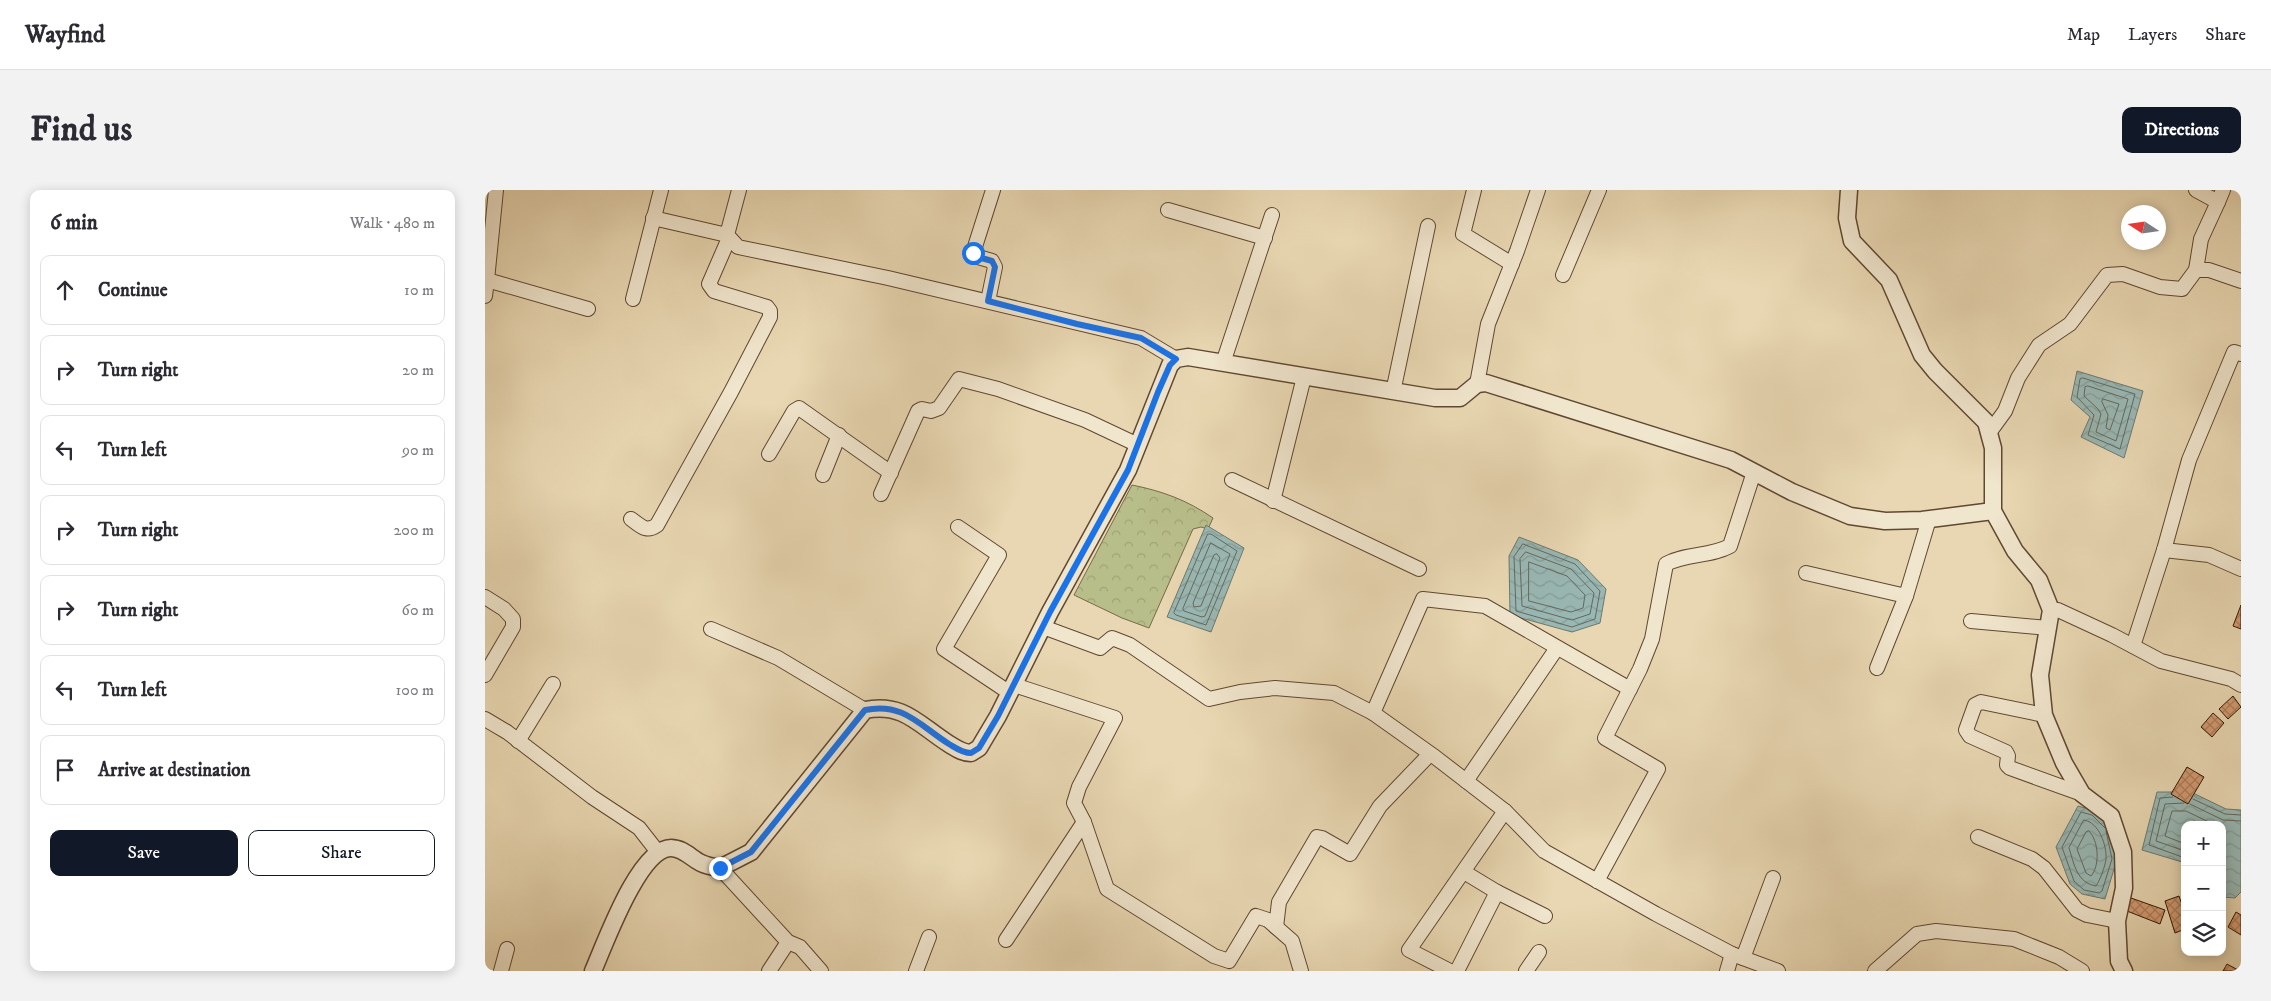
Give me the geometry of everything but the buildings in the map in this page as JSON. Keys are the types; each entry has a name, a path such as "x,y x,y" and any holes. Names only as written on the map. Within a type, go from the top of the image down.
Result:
{"street":[{"path":"485,296 496,190"},
{"path":"633,299 661,190"},
{"path":"631,519 646,529 652,529 657,525 731,392 771,311 767,307 714,292 709,284 728,236 739,190"},
{"path":"988,301 995,267 992,261 978,257 973,253 993,190"},
{"path":"1474,190 1463,234 1512,264"},
{"path":"1477,384 1488,324 1539,190"},
{"path":"1563,275 1599,190"},
{"path":"1849,190 1847,218 1852,241 1889,280 1922,355 1935,371 1987,422 1993,448 1993,511 2015,551 2039,580 2051,610 2040,675 2044,715 2064,763 2081,794"},
{"path":"1989,433 2005,412 2018,378 2039,344 2070,324 2107,276 2123,274 2160,287 2182,289 2195,270 2201,239 2220,196 2196,190"},
{"path":"1168,210 1265,238"},
{"path":"1223,363 1272,215"},
{"path":"653,218 728,236 738,247 801,259 988,301 1141,338 1176,359"},
{"path":"1393,392 1428,226"},
{"path":"2195,270 2209,270 2241,281"},
{"path":"487,280 588,309"},
{"path":"2133,646 2164,550 2189,460 2233,352 2241,354"},
{"path":"720,868 751,852 865,710 879,707 895,708 907,714 933,734 959,750 971,753 979,748 1128,470 1158,392 1170,365 1176,359 1188,357 1435,398 1460,398 1477,384 1486,383 1731,460 1792,492 1850,516 1885,521 1929,519 1993,511"},
{"path":"1273,501 1304,377"},
{"path":"881,494 918,412 922,409 935,411 939,408 959,379 1007,392 1085,420 1138,445"},
{"path":"769,454 794,411 799,408 891,472"},
{"path":"823,475 839,435"},
{"path":"1597,881 1658,769 1605,738 1653,640 1666,564 1677,558 1720,551 1730,546 1754,472"},
{"path":"1232,480 1419,569"},
{"path":"1877,668 1907,596 1929,519"},
{"path":"958,527 999,554 944,649 1012,689 1115,718 1079,787 1074,803 1084,822 1107,889 1214,956 1229,961 1256,916 1268,920 1292,941 1300,971"},
{"path":"2164,550 2209,555 2241,569"},
{"path":"1807,573 1907,596"},
{"path":"485,597 504,609 513,619 513,628 485,675"},
{"path":"1373,713 1423,598 1485,606 1630,689"},
{"path":"2051,610 2058,610 2161,661 2231,679 2241,685"},
{"path":"1971,622 2048,628"},
{"path":"1043,627 1100,648 1112,638 1130,645 1209,699 1240,692 1275,688 1334,693 1373,713 1466,781 1505,811 1544,851 1738,956 1778,971"},
{"path":"711,629 779,658 865,710"},
{"path":"1466,781 1557,648"},
{"path":"518,740 553,684"},
{"path":"2044,715 1981,702 1975,705 1966,730 1970,736 2006,752 2008,756 2007,765 2010,768 2081,794 2111,816 2123,852 2124,888 2117,921 2119,962 2124,971"},
{"path":"485,719 518,740 592,797 639,828 657,851"},
{"path":"1276,927 1279,902 1317,837 1350,854 1380,806 1430,754"},
{"path":"1450,971 1409,950 1505,811"},
{"path":"1005,940 1084,822"},
{"path":"1978,837 2033,859 2044,868 2067,899 2082,912 2087,915 2117,921"},
{"path":"593,971 635,877 657,851 671,848 684,852 702,864 720,868 788,942 799,947 821,971"},
{"path":"1464,872 1497,892 1545,916"},
{"path":"1727,971 1738,956 1773,878"},
{"path":"1457,971 1497,892"},
{"path":"1875,971 1917,934 1936,931 2014,939 2059,957 2083,971"},
{"path":"916,971 929,938"},
{"path":"769,971 788,942"},
{"path":"501,971 507,949"},
{"path":"1526,971 1539,952"}],"green space":[{"path":"1132,485 1174,497 1194,506 1213,518 1208,529 1201,527 1193,529 1149,628 1122,618 1074,595"}],"water":[{"path":"2077,371 2143,391 2124,458 2081,437 2090,417 2071,400"},
{"path":"1206,525 1244,548 1211,632 1167,617"},
{"path":"1519,537 1578,560 1606,589 1600,623 1572,632 1510,615 1509,556"},
{"path":"2157,792 2191,792 2226,809 2241,810 2241,892 2235,898 2226,897 2226,821 2181,821 2181,862 2142,850"},
{"path":"2078,806 2095,811 2110,826 2117,859 2105,899 2082,894 2070,884 2056,847"}],"route":[{"path":"720,868 751,852 865,710 879,707 895,708 907,714 933,734 959,750 971,753 979,748 998,716 1050,612 1128,470 1158,392 1170,365 1176,359 1141,338 988,301 995,267 992,261 978,257 973,253"}]}
